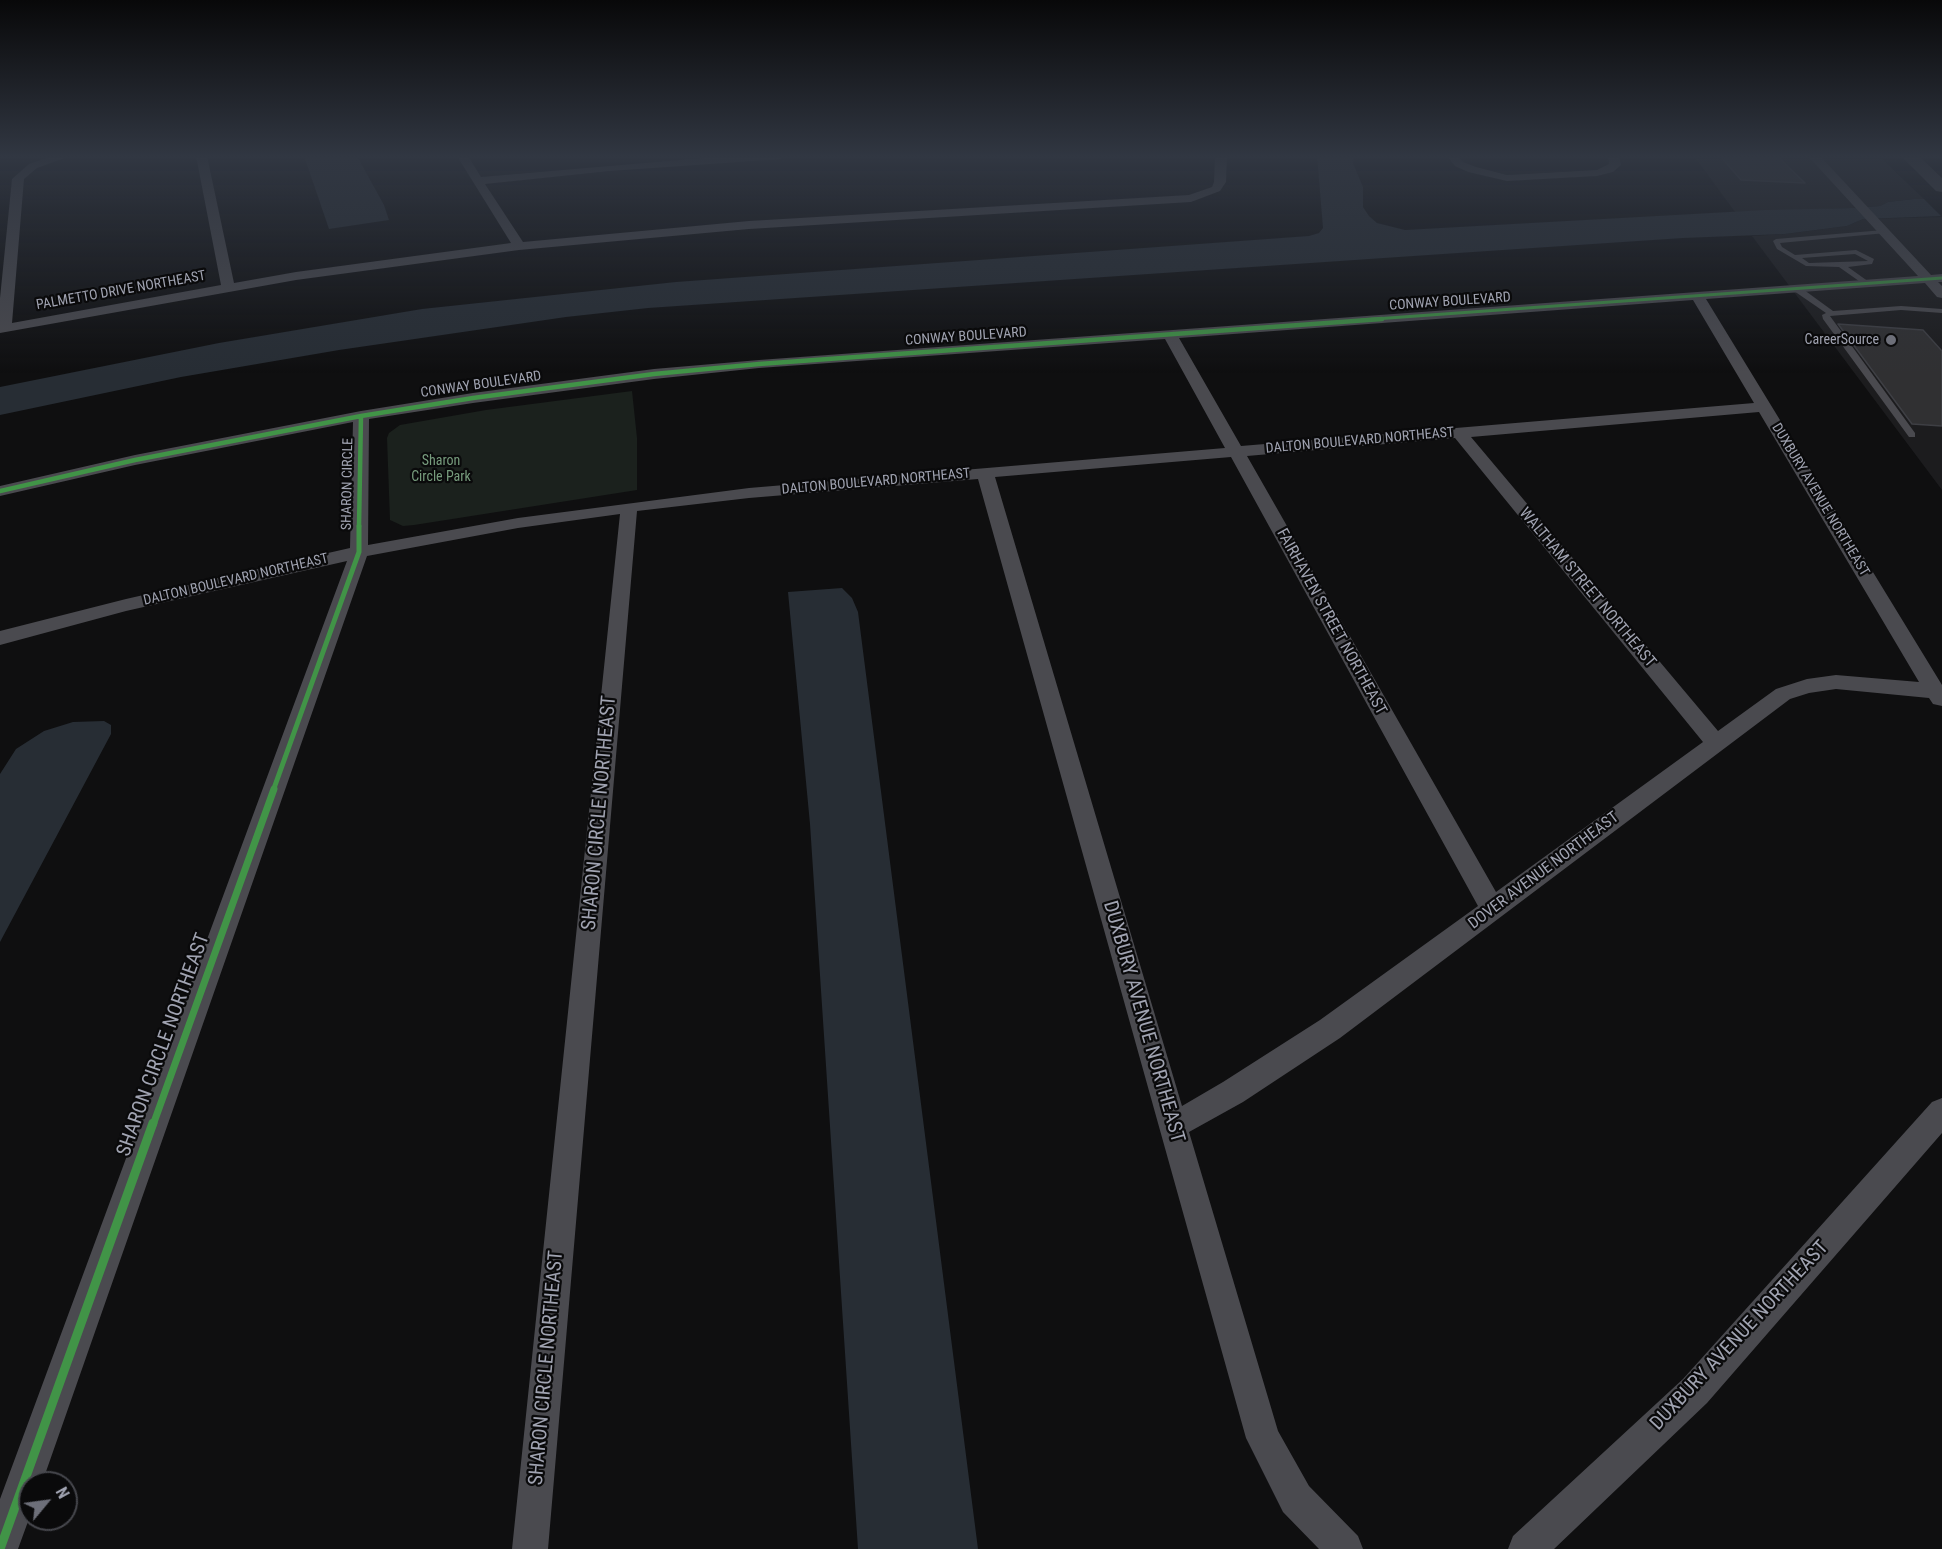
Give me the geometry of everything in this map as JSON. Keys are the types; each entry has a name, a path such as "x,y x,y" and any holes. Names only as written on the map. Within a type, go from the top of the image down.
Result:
{"street":[{"path":"2,328 13,228"},
{"path":"216,228 228,287"},
{"path":"508,228 519,246"},
{"name":"PALMETTO DRIVE NORTHEAST","path":"2,328 228,287 383,263 519,246 713,228"},
{"path":"1881,228 1935,278 1942,294"},
{"name":"CONWAY BOULEVARD","path":"0,491 158,455 361,416 536,389 666,373 1935,278"},
{"name":"DUXBURY AVENUE NORTHEAST","path":"1697,296 1938,697"},
{"name":"FAIRHAVEN STREET NORTHEAST","path":"1170,334 1493,910"},
{"name":"DALTON BOULEVARD NORTHEAST","path":"0,638 126,605 359,552 518,523 629,507 749,493 1764,407"},
{"name":"SHARON CIRCLE","path":"359,552 361,416"},
{"name":"WALTHAM STREET NORTHEAST","path":"1459,433 1716,743"},
{"name":"DUXBURY AVENUE NORTHEAST","path":"985,473 1263,1438 1296,1499 1345,1549"},
{"name":"SHARON CIRCLE NORTHEAST","path":"530,1549 629,507"},
{"name":"SHARON CIRCLE NORTHEAST","path":"0,1549 359,552"},
{"name":"DOVER AVENUE NORTHEAST","path":"1173,1126 1233,1092 1330,1029 1783,694 1808,686 1836,682 1870,684 1938,697"},
{"name":"DUXBURY AVENUE NORTHEAST","path":"1526,1549 1695,1391 1942,1112"}],"lane":[{"path":"1808,266 1779,248 1776,241 1796,242 1823,236 1884,232"},
{"path":"1823,236 1831,242"},
{"path":"1843,252 1854,264"},
{"path":"1843,252 1856,252 1872,260 1870,263 1808,266 1789,265 1780,257 1813,254 1843,252"},
{"path":"1841,265 1866,284"},
{"path":"1797,289 1831,313"},
{"path":"1911,435 1826,317 1831,313 1901,308 1942,311"}],"shaded area":[{"path":"1323,228 1829,228 1785,234 1683,238 648,308 566,317 339,350 181,377 0,415 0,387 219,343 422,309 676,282 1309,236 1319,233"},
{"path":"1829,228 1942,228 1942,490 1752,236"},
{"path":"842,588 852,598 858,612 978,1549 858,1549 810,824 788,592"},
{"path":"104,721 111,725 111,734 0,942 0,774 16,749 44,731 73,722"}],"green space":[{"name":"Sharon Circle Park","path":"632,391 637,438 637,490 414,525 403,526 390,520 387,438 389,433 400,425 486,410"}],"building":[{"path":"1838,324 1923,330 1942,351 1942,426 1912,424"}],"cycle path":[{"path":"0,491 135,460 361,416 473,398 654,374 759,364 1942,278"},
{"path":"0,1549 359,552 361,416"}],"place":[{"name":"CareerSource","path":"1891,340"}]}
